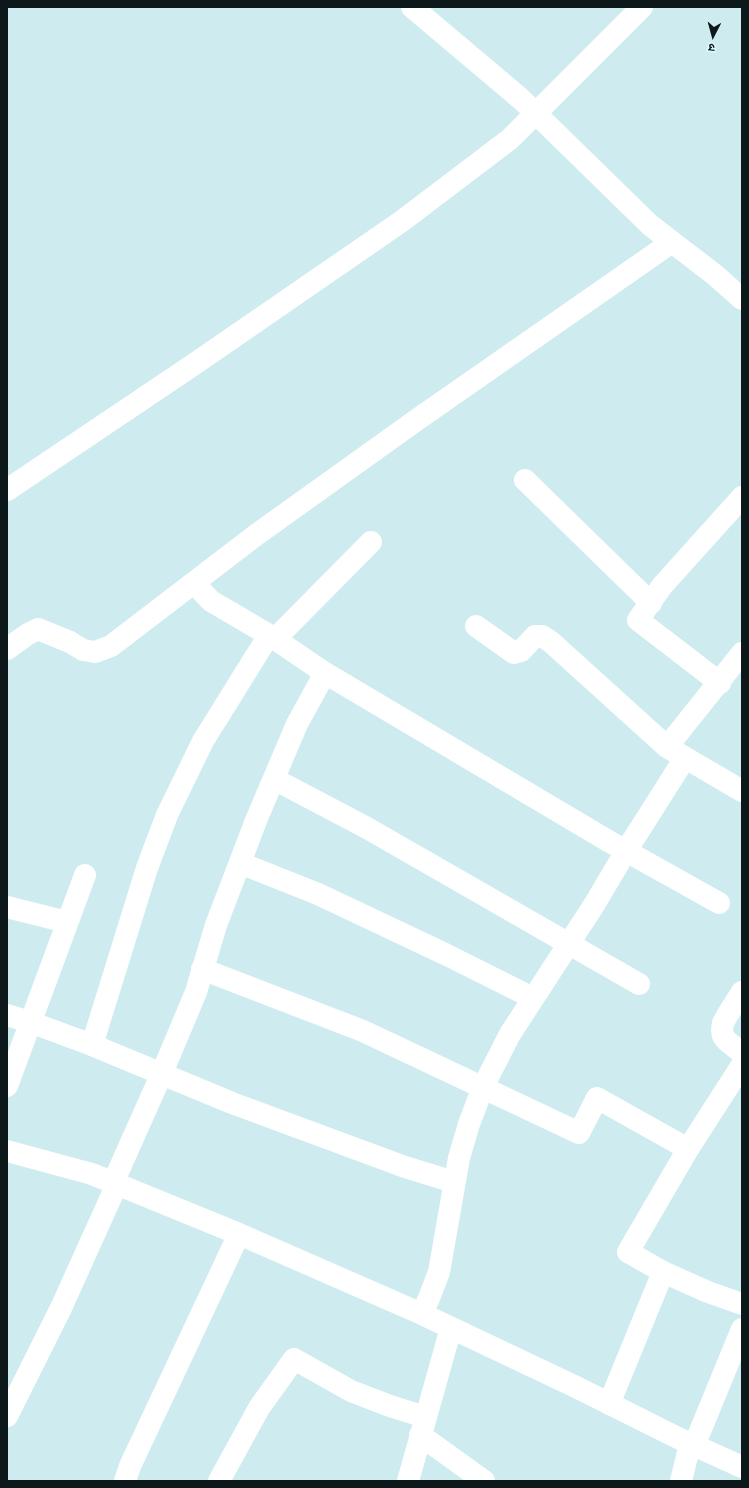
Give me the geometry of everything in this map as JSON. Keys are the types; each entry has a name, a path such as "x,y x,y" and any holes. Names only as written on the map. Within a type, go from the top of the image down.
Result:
{"street":[{"path":"412,7 521,99 650,225 715,275 742,299"},
{"path":"7,490 193,365 402,221 510,139 642,7"},
{"path":"7,649 28,634 38,630 70,642 83,650 95,652 111,646 256,535 418,419 672,242"},
{"path":"524,480 651,603"},
{"path":"720,683 638,620 662,586 742,497"},
{"path":"92,1045 146,868 167,815 203,741 272,637 372,542"},
{"path":"194,583 210,601 272,637 325,673 626,851 719,903"},
{"path":"476,626 514,653 521,651 535,636 542,636 551,642 667,747 742,791"},
{"path":"667,747 720,683 742,653"},
{"path":"7,1416 61,1308 115,1183 196,992 216,925 274,779 297,724 325,673"},
{"path":"422,1314 439,1272 458,1158 483,1088 510,1034 569,944 685,758"},
{"path":"274,779 367,828 639,984"},
{"path":"240,863 318,894 445,954 533,998"},
{"path":"7,1086 85,875"},
{"path":"7,907 67,922"},
{"path":"202,968 363,1032 579,1133 598,1098 688,1149"},
{"path":"742,992 723,1022 722,1030 723,1036 727,1041 742,1053"},
{"path":"7,1015 92,1045 247,1108 405,1167 454,1182"},
{"path":"742,1065 688,1149 628,1252 663,1272 708,1292 742,1304"},
{"path":"7,1151 43,1162 65,1166 92,1174 239,1234 422,1314 692,1445 742,1467"},
{"path":"125,1481 130,1466 239,1234"},
{"path":"609,1404 663,1272"},
{"path":"408,1481 451,1328"},
{"path":"682,1481 692,1445 742,1329"},
{"path":"219,1481 259,1408 294,1359 351,1391 390,1406 423,1426 484,1481"}]}
